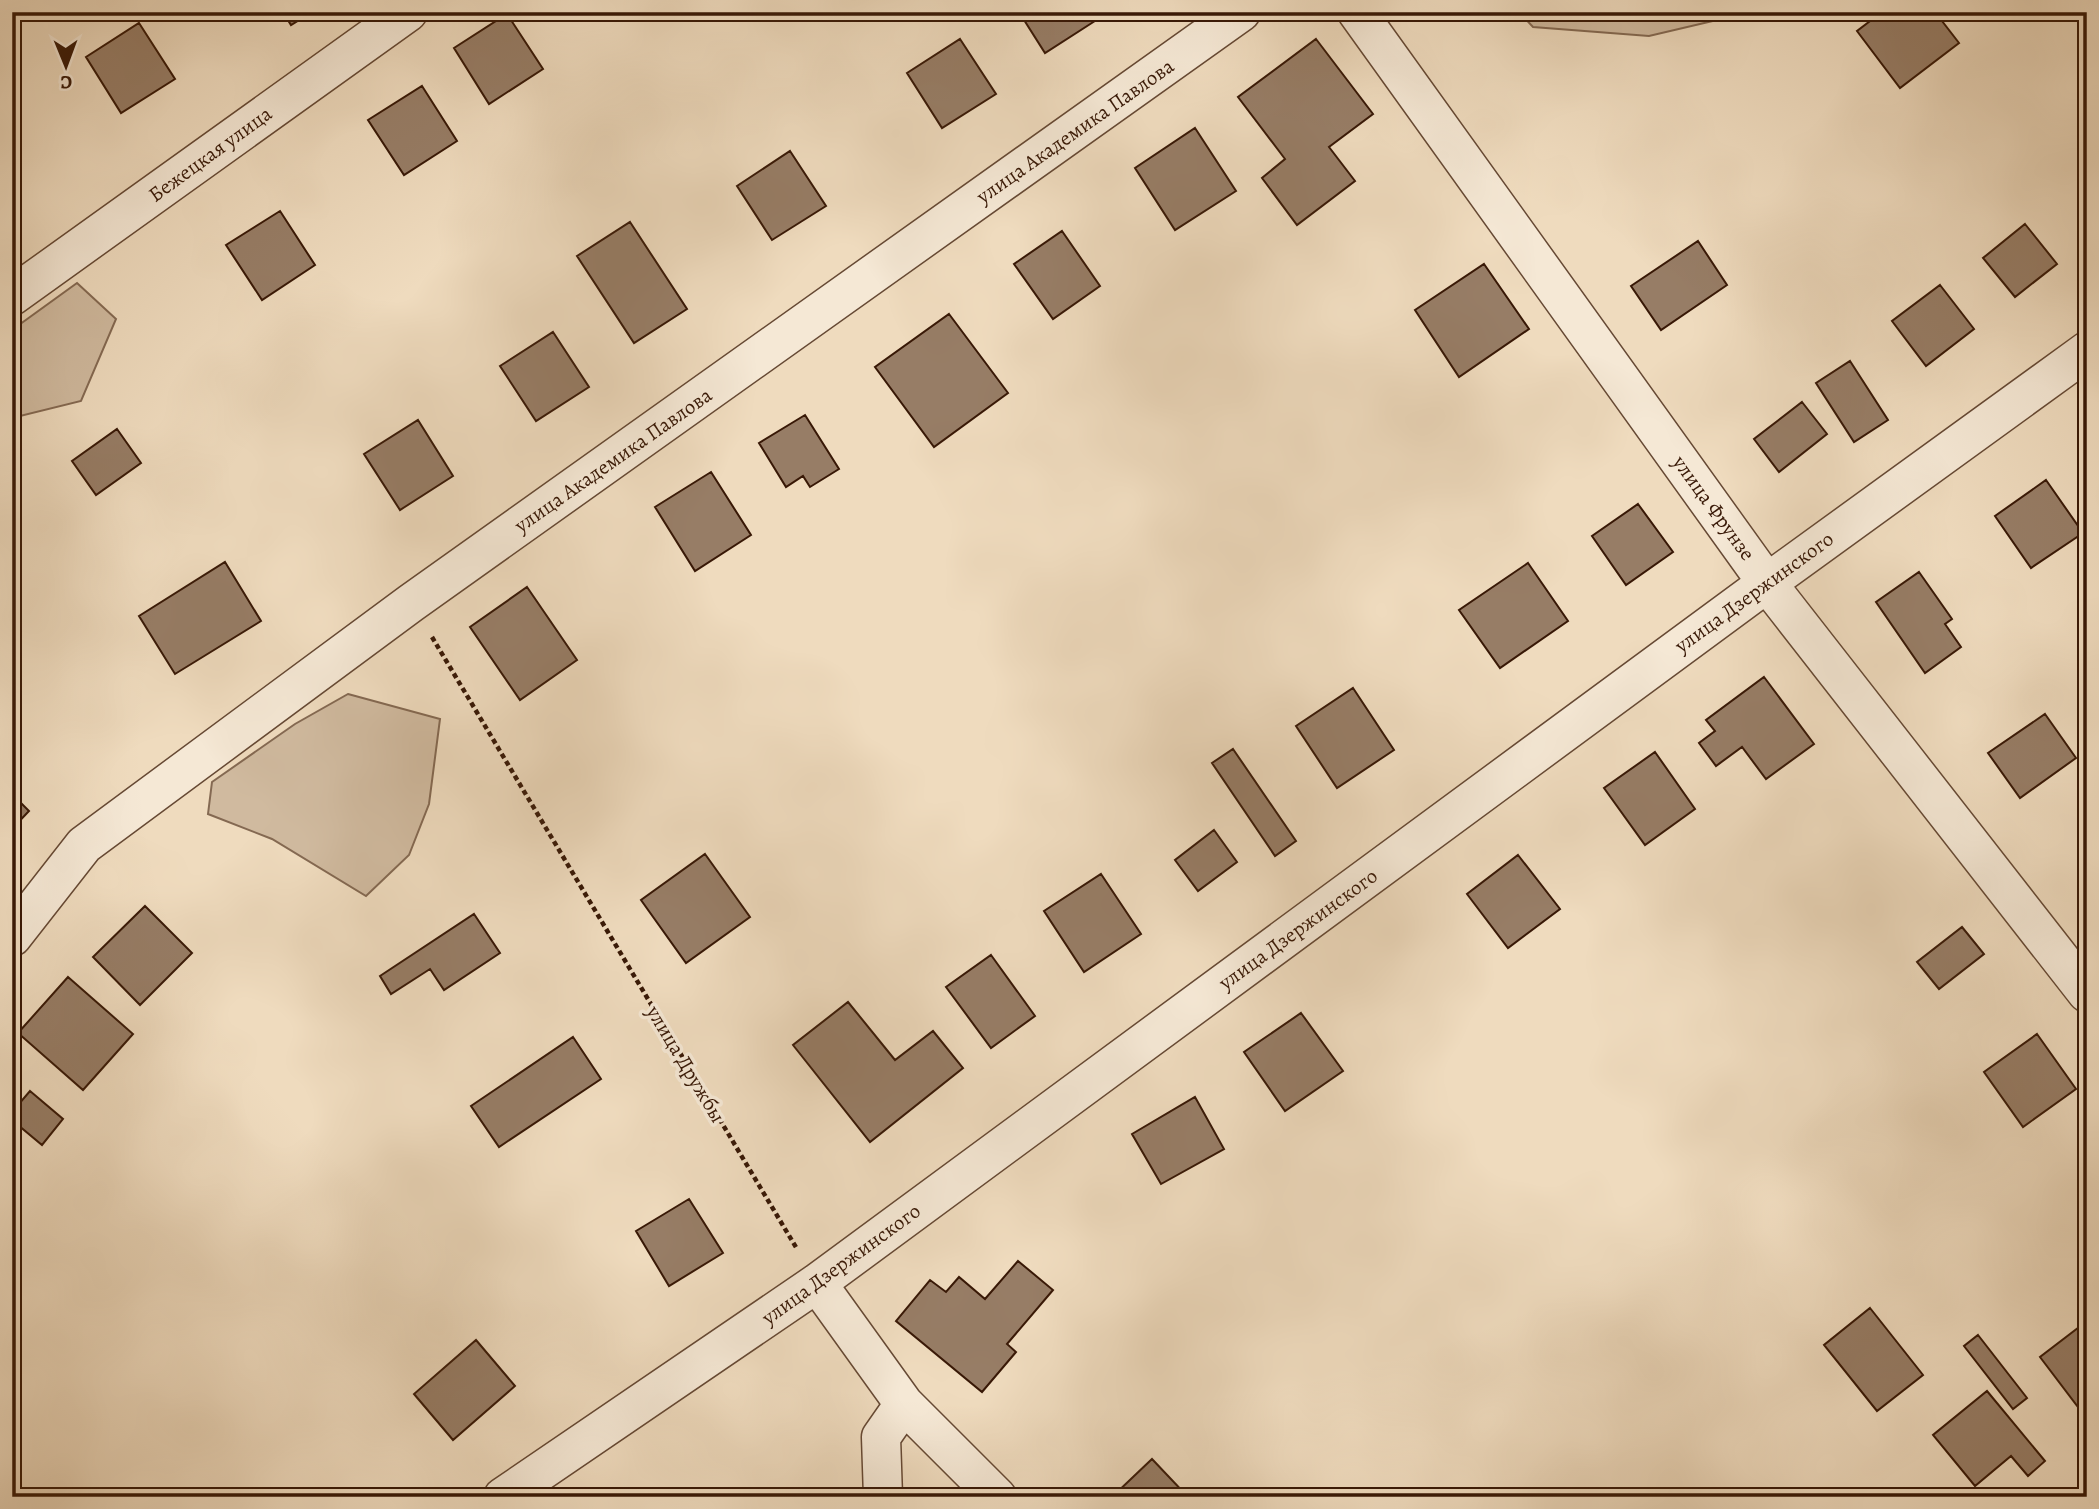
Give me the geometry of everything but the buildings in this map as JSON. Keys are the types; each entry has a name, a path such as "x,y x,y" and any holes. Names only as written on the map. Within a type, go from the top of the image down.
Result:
{"street":[{"name":"Бежецкая улица","path":"12,296 408,12"},
{"name":"улица Академика Павлова","path":"12,937 84,845 411,603 1241,12"},
{"name":"улица Фрунзе","path":"1357,12 1767,583 2087,993"},
{"name":"улица Дзержинского","path":"503,1497 817,1283 1767,583 2087,351"},
{"path":"817,1283 904,1404 998,1497"},
{"path":"883,1497 881,1437 904,1404"}],"path":[{"name":"улица Дружбы","path":"411,603 817,1283"}],"shaded area":[{"path":"1519,12 1751,12 1649,36 1533,27"},
{"path":"77,283 116,319 81,401 12,418 12,330"},
{"path":"348,694 440,719 429,804 409,855 366,896 272,839 208,814 212,782 295,724"}]}
